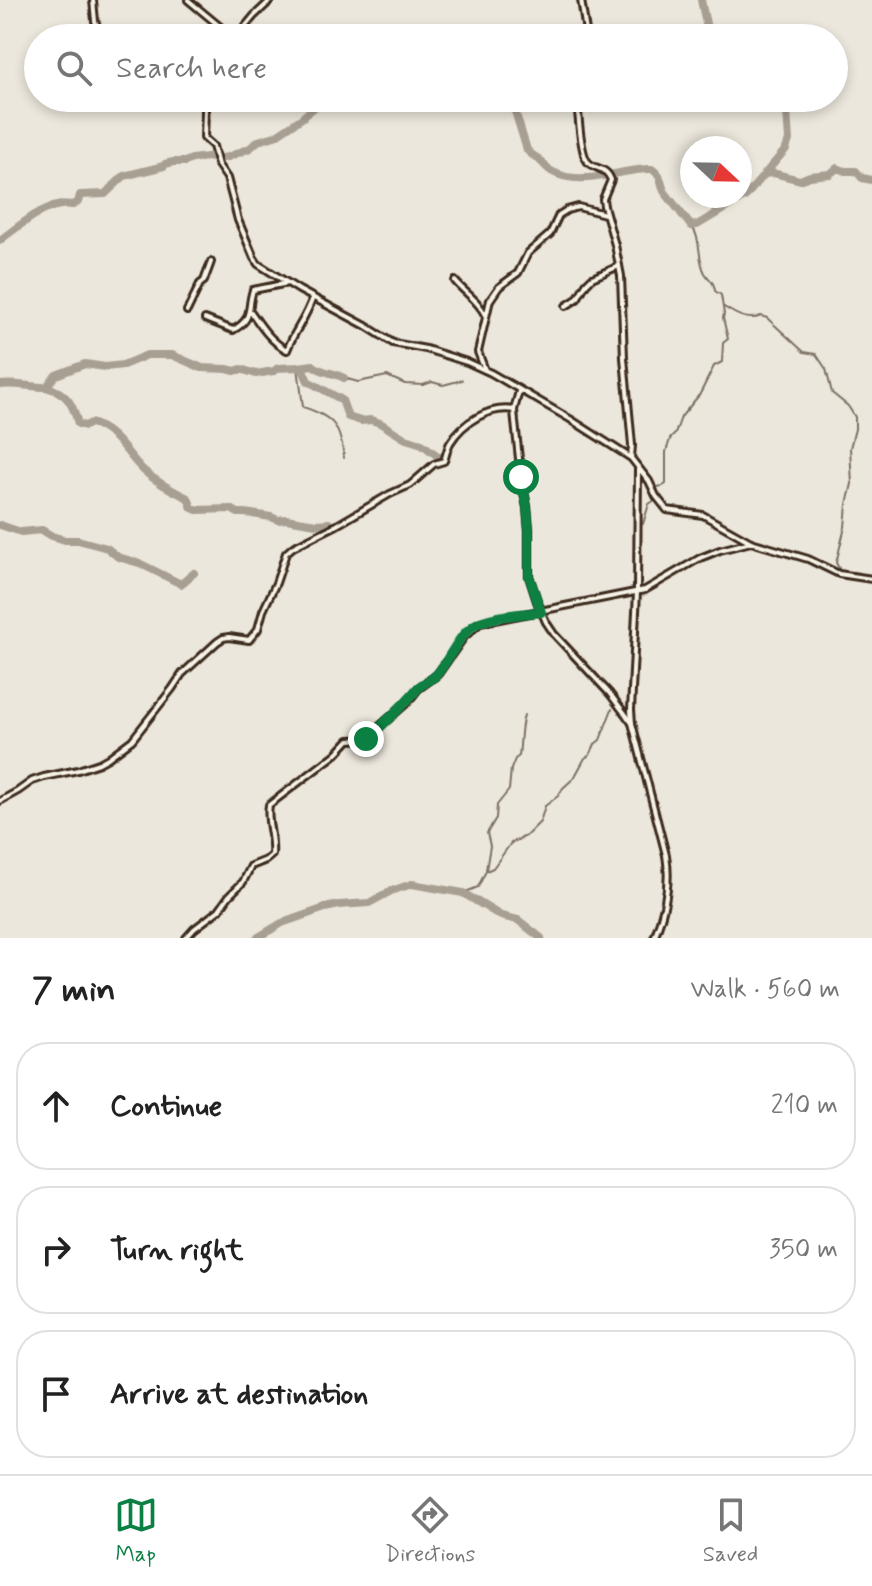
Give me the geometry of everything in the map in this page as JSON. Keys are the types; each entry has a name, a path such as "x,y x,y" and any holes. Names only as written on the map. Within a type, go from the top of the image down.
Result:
{"street":[{"path":"93,0 96,24"},
{"path":"188,0 217,24"},
{"path":"248,24 271,0"},
{"path":"581,0 585,24"},
{"path":"205,112 204,138 213,146 218,165 227,178 238,220 258,264 393,343 462,360 581,426 631,458 667,510 709,517 751,542 808,559 839,574 872,579"},
{"path":"578,112 585,156 591,164 607,172 611,180 603,199 623,292 631,458"},
{"path":"485,371 478,352 490,300 499,287 518,273 528,253 550,234 559,215 578,207 605,214"},
{"path":"187,311 211,262"},
{"path":"566,306 577,299 592,278 619,266"},
{"path":"455,281 486,316"},
{"path":"288,283 251,293 251,312 269,337 284,349 287,350 291,337 308,314 313,297"},
{"path":"205,319 233,330 251,312"},
{"path":"519,391 514,410 527,507 529,576 541,612 554,634 610,694 632,723"},
{"path":"0,801 32,781 99,763 132,740 182,674 217,642 223,638 249,640 255,635 286,553 410,485 434,464 444,461 450,443 468,423 498,409 514,410"},
{"path":"638,467 637,592 631,710 669,876 666,900 654,938"},
{"path":"186,938 219,910 243,882 251,866 272,855 268,809 276,798 336,754 349,740 370,737 418,689 438,674 471,628 491,620 648,589 708,554 751,542"}],"waterway":[{"path":"701,0 706,24"},
{"path":"0,240 44,210 73,205 80,195 105,194 124,176 173,162 228,157 275,136 309,112"},
{"path":"515,112 527,150 551,171 563,176 588,178 652,169 659,175 664,191 691,226 746,196 786,149 789,140 787,112"},
{"path":"765,174 800,180 830,174 837,168 856,171 862,178 872,180"},
{"path":"643,524 649,504 658,498 657,487 666,484 666,452 670,439 681,417 700,394 714,366 722,362 723,343 728,339 721,295 715,291 705,273 697,236 691,226"},
{"path":"724,307 746,318 767,318 804,352 816,354 826,369 832,393 848,406 855,417 850,448 852,484 836,563 839,568"},
{"path":"0,385 46,387 56,375 85,364 105,367 123,365 147,355 172,355 202,368 241,369 256,374 298,367 308,381 342,400 348,417 380,423 406,439 422,444 443,460"},
{"path":"298,367 313,365 344,378"},
{"path":"298,367 303,407 334,424 344,458"},
{"path":"344,378 358,382 387,376 405,384 423,385 432,382 443,385 462,380"},
{"path":"46,387 68,400 78,424 85,426 91,423 107,431 148,474 188,498 192,508 231,509 278,520 329,523"},
{"path":"0,525 21,532 42,530 65,540 78,540 107,548 118,557 139,563 181,584 194,573"},
{"path":"463,893 478,887 486,871 493,868 511,843 526,836 540,822 545,806 574,778 600,740 612,709"},
{"path":"486,870 490,846 487,833 496,818 497,805 509,790 511,769 519,756 524,715"},
{"path":"257,938 282,923 325,908 369,903 412,884 463,893 501,916 518,920 541,938"}],"route":[{"path":"366,739 408,702 424,683 438,674 471,628 491,620 541,612 529,576 529,530 521,477"}]}
